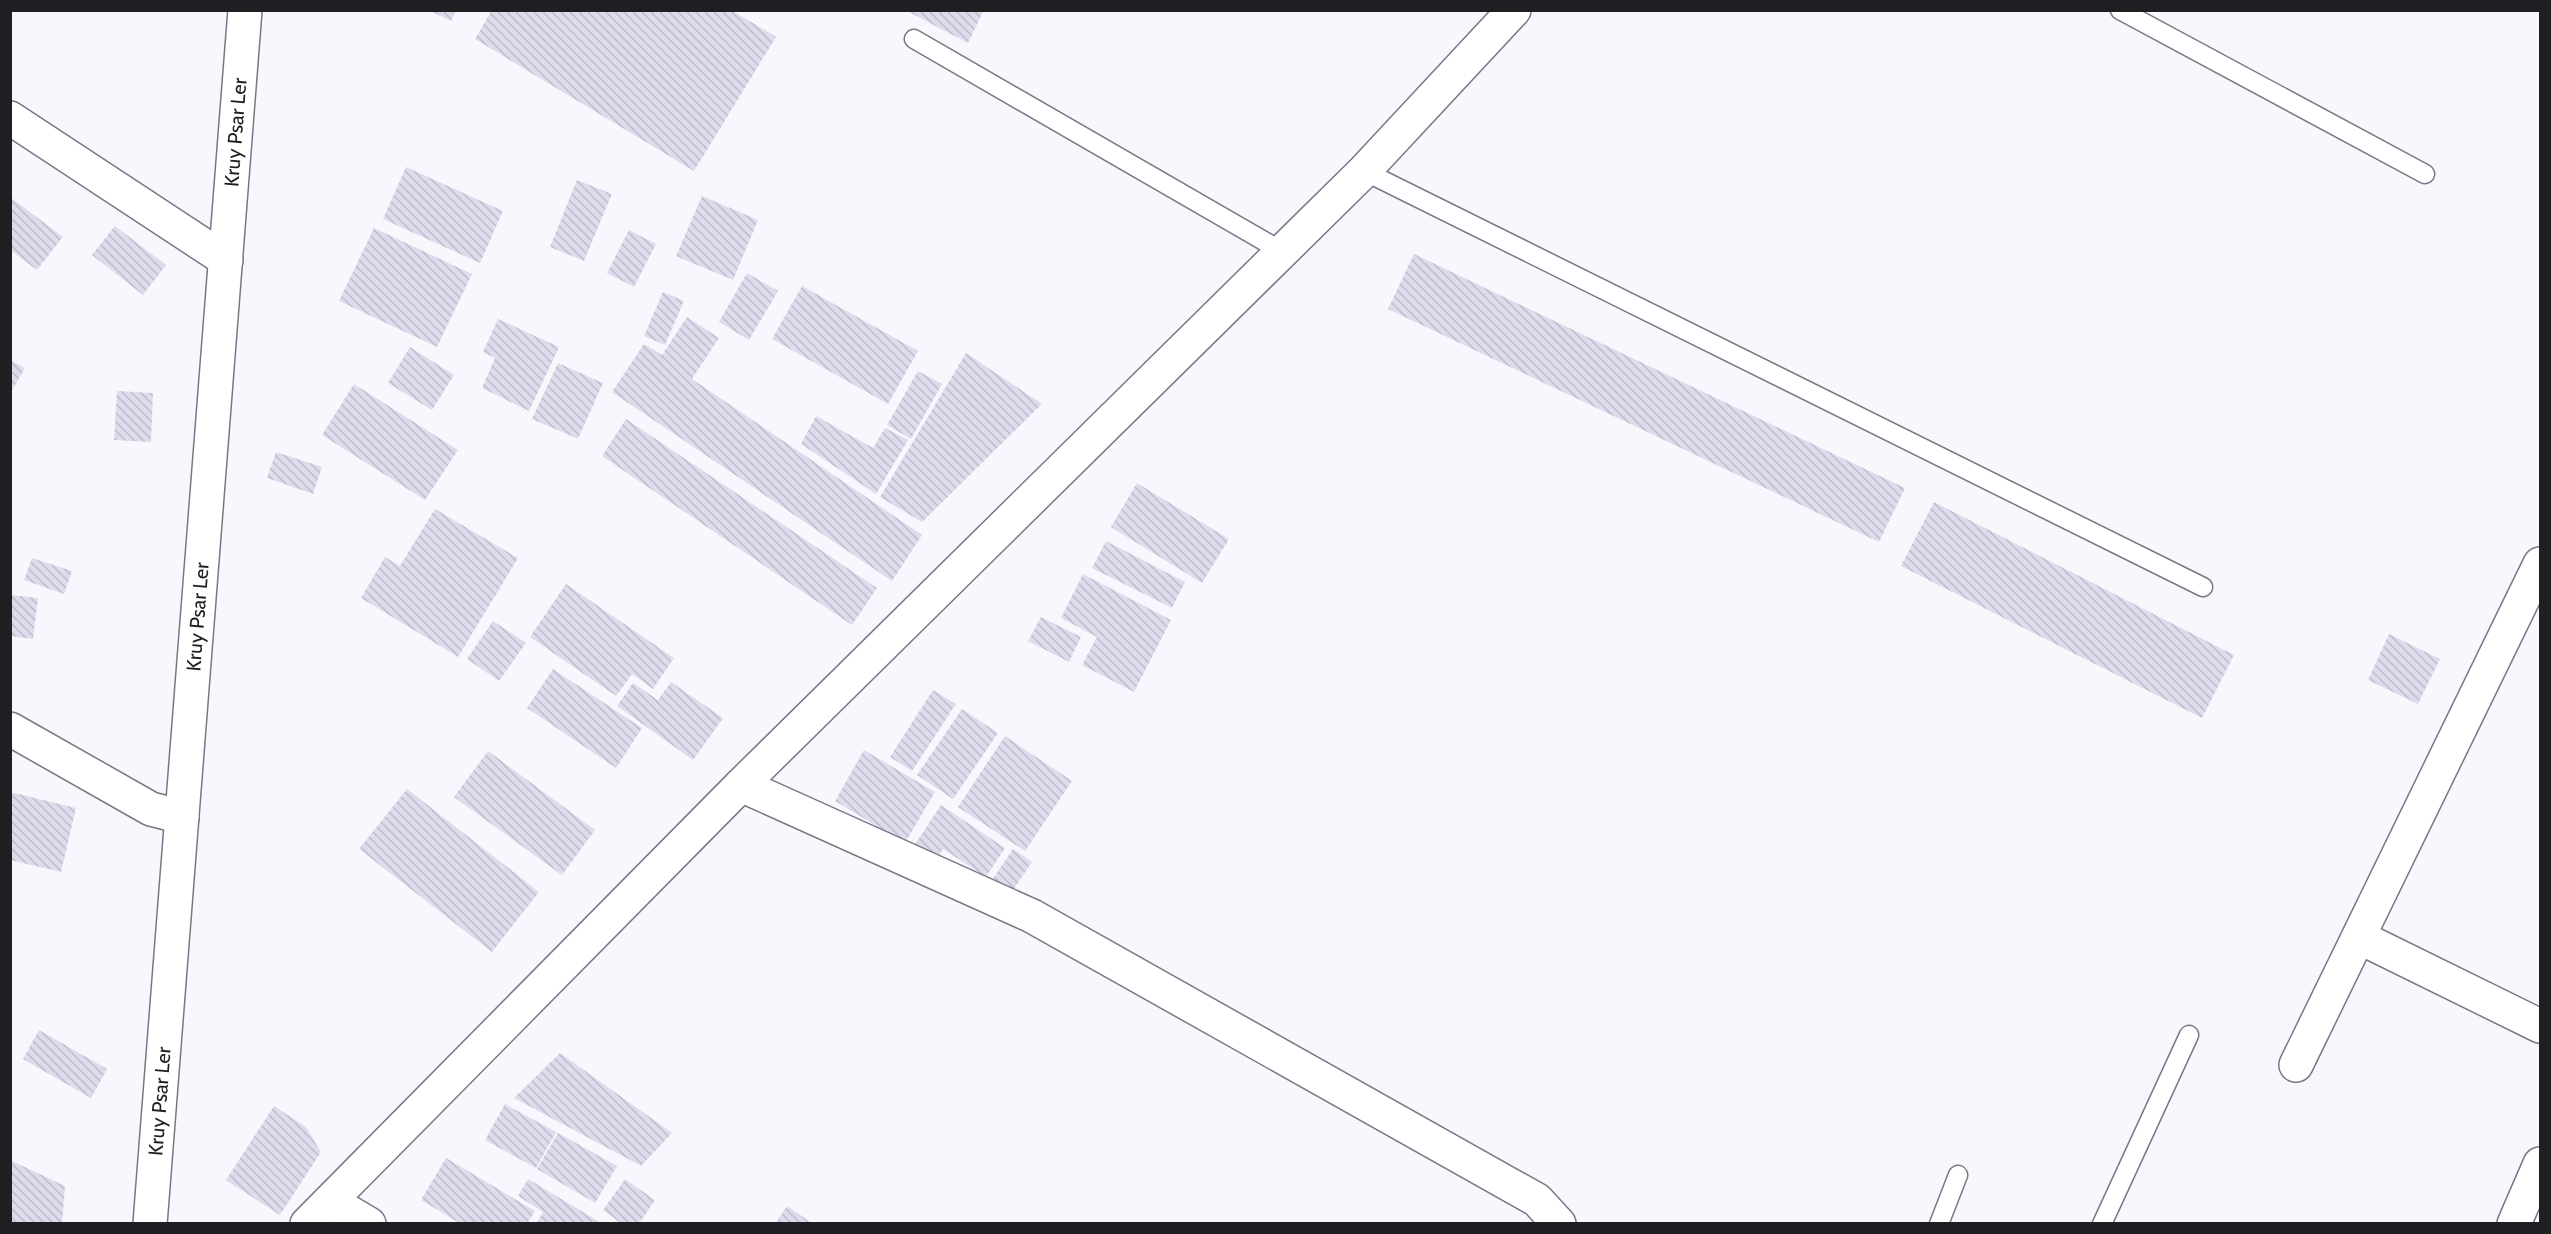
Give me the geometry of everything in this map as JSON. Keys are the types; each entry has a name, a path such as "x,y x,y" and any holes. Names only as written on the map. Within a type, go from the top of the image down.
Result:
{"street":[{"name":"Kruy Psar Ler","path":"150,1224 244,10"},
{"path":"307,1224 741,785 1364,171 1514,10"},
{"path":"10,118 226,260"},
{"path":"2296,1065 2541,564"},
{"path":"10,729 151,809 182,817"},
{"path":"741,785 1032,916 1537,1200 1561,1223"},
{"path":"2359,937 2541,1026"},
{"path":"2514,1224 2541,1164"},
{"path":"330,1201 369,1224"}],"lane":[{"path":"2120,10 2426,174"},
{"path":"914,39 1283,252"},
{"path":"1364,171 2203,587"},
{"path":"2102,1224 2188,1035"},
{"path":"1939,1224 1958,1174"}],"building":[{"path":"428,10 456,10 451,21"},
{"path":"492,10 731,10 776,37 694,171 475,39"},
{"path":"905,10 984,10 968,43"},
{"path":"406,167 503,211 480,263 383,219"},
{"path":"577,180 612,194 584,261 550,247"},
{"path":"702,196 758,220 733,280 676,256"},
{"path":"10,197 63,237 37,270 10,250"},
{"path":"115,226 166,265 143,295 92,255"},
{"path":"374,228 472,274 437,347 339,301"},
{"path":"629,230 656,244 634,287 607,273"},
{"path":"1414,254 1905,488 1879,542 1388,309"},
{"path":"747,273 778,291 749,340 719,322"},
{"path":"802,286 918,351 888,404 772,339"},
{"path":"663,292 684,301 665,345 644,336"},
{"path":"687,317 719,338 692,379 922,535 892,581 612,392 644,344 662,355"},
{"path":"498,319 559,347 529,411 482,388 495,358 483,352"},
{"path":"410,347 454,375 432,410 388,383"},
{"path":"966,353 1042,404 922,522 880,497"},
{"path":"10,360 25,368 10,394"},
{"path":"558,363 603,383 578,439 532,419"},
{"path":"918,371 942,384 911,439 887,425"},
{"path":"354,384 458,450 425,500 322,435"},
{"path":"117,391 153,393 151,442 114,440"},
{"path":"816,416 873,448 885,428 908,440 876,494 801,444"},
{"path":"626,419 877,588 852,625 602,456"},
{"path":"276,452 322,467 313,494 267,478"},
{"path":"1137,483 1229,539 1202,583 1111,527"},
{"path":"1934,502 2234,655 2202,718 1901,566"},
{"path":"435,509 518,558 458,657 361,598 385,557 400,566"},
{"path":"1106,541 1185,582 1172,608 1092,568"},
{"path":"32,558 72,571 64,594 24,580"},
{"path":"1083,574 1171,620 1134,692 1082,665 1097,637 1061,618"},
{"path":"566,584 674,658 653,689 632,674 616,696 530,637"},
{"path":"10,595 38,598 33,639 10,636"},
{"path":"1041,617 1081,637 1069,662 1028,641"},
{"path":"493,621 526,643 499,681 467,659"},
{"path":"2389,634 2440,659 2418,704 2368,680"},
{"path":"553,669 642,728 616,768 527,708"},
{"path":"671,682 723,718 693,760 617,706 633,683 658,700"},
{"path":"933,690 956,704 912,771 890,757"},
{"path":"962,709 998,733 953,799 917,775"},
{"path":"1005,736 1072,781 1025,851 958,807"},
{"path":"864,750 935,792 905,843 835,801"},
{"path":"488,751 595,830 562,875 454,797"},
{"path":"407,789 539,892 492,952 359,849"},
{"path":"10,792 76,808 61,872 10,860"},
{"path":"941,805 1005,848 986,877 943,849 934,863 912,849"},
{"path":"1013,849 1032,862 1009,896 990,883"},
{"path":"39,1030 107,1069 91,1098 23,1059"},
{"path":"560,1053 672,1133 641,1166 514,1098"},
{"path":"505,1104 556,1132 536,1168 485,1140"},
{"path":"274,1106 306,1127 321,1152 280,1215 226,1180"},
{"path":"558,1133 617,1166 595,1203 537,1169"},
{"path":"446,1158 535,1211 527,1224 461,1224 421,1200"},
{"path":"10,1160 65,1186 62,1224 10,1224"},
{"path":"528,1179 603,1224 536,1224 543,1212 518,1196"},
{"path":"625,1179 655,1200 639,1224 622,1224 603,1210"},
{"path":"787,1206 813,1224 775,1224"}]}
